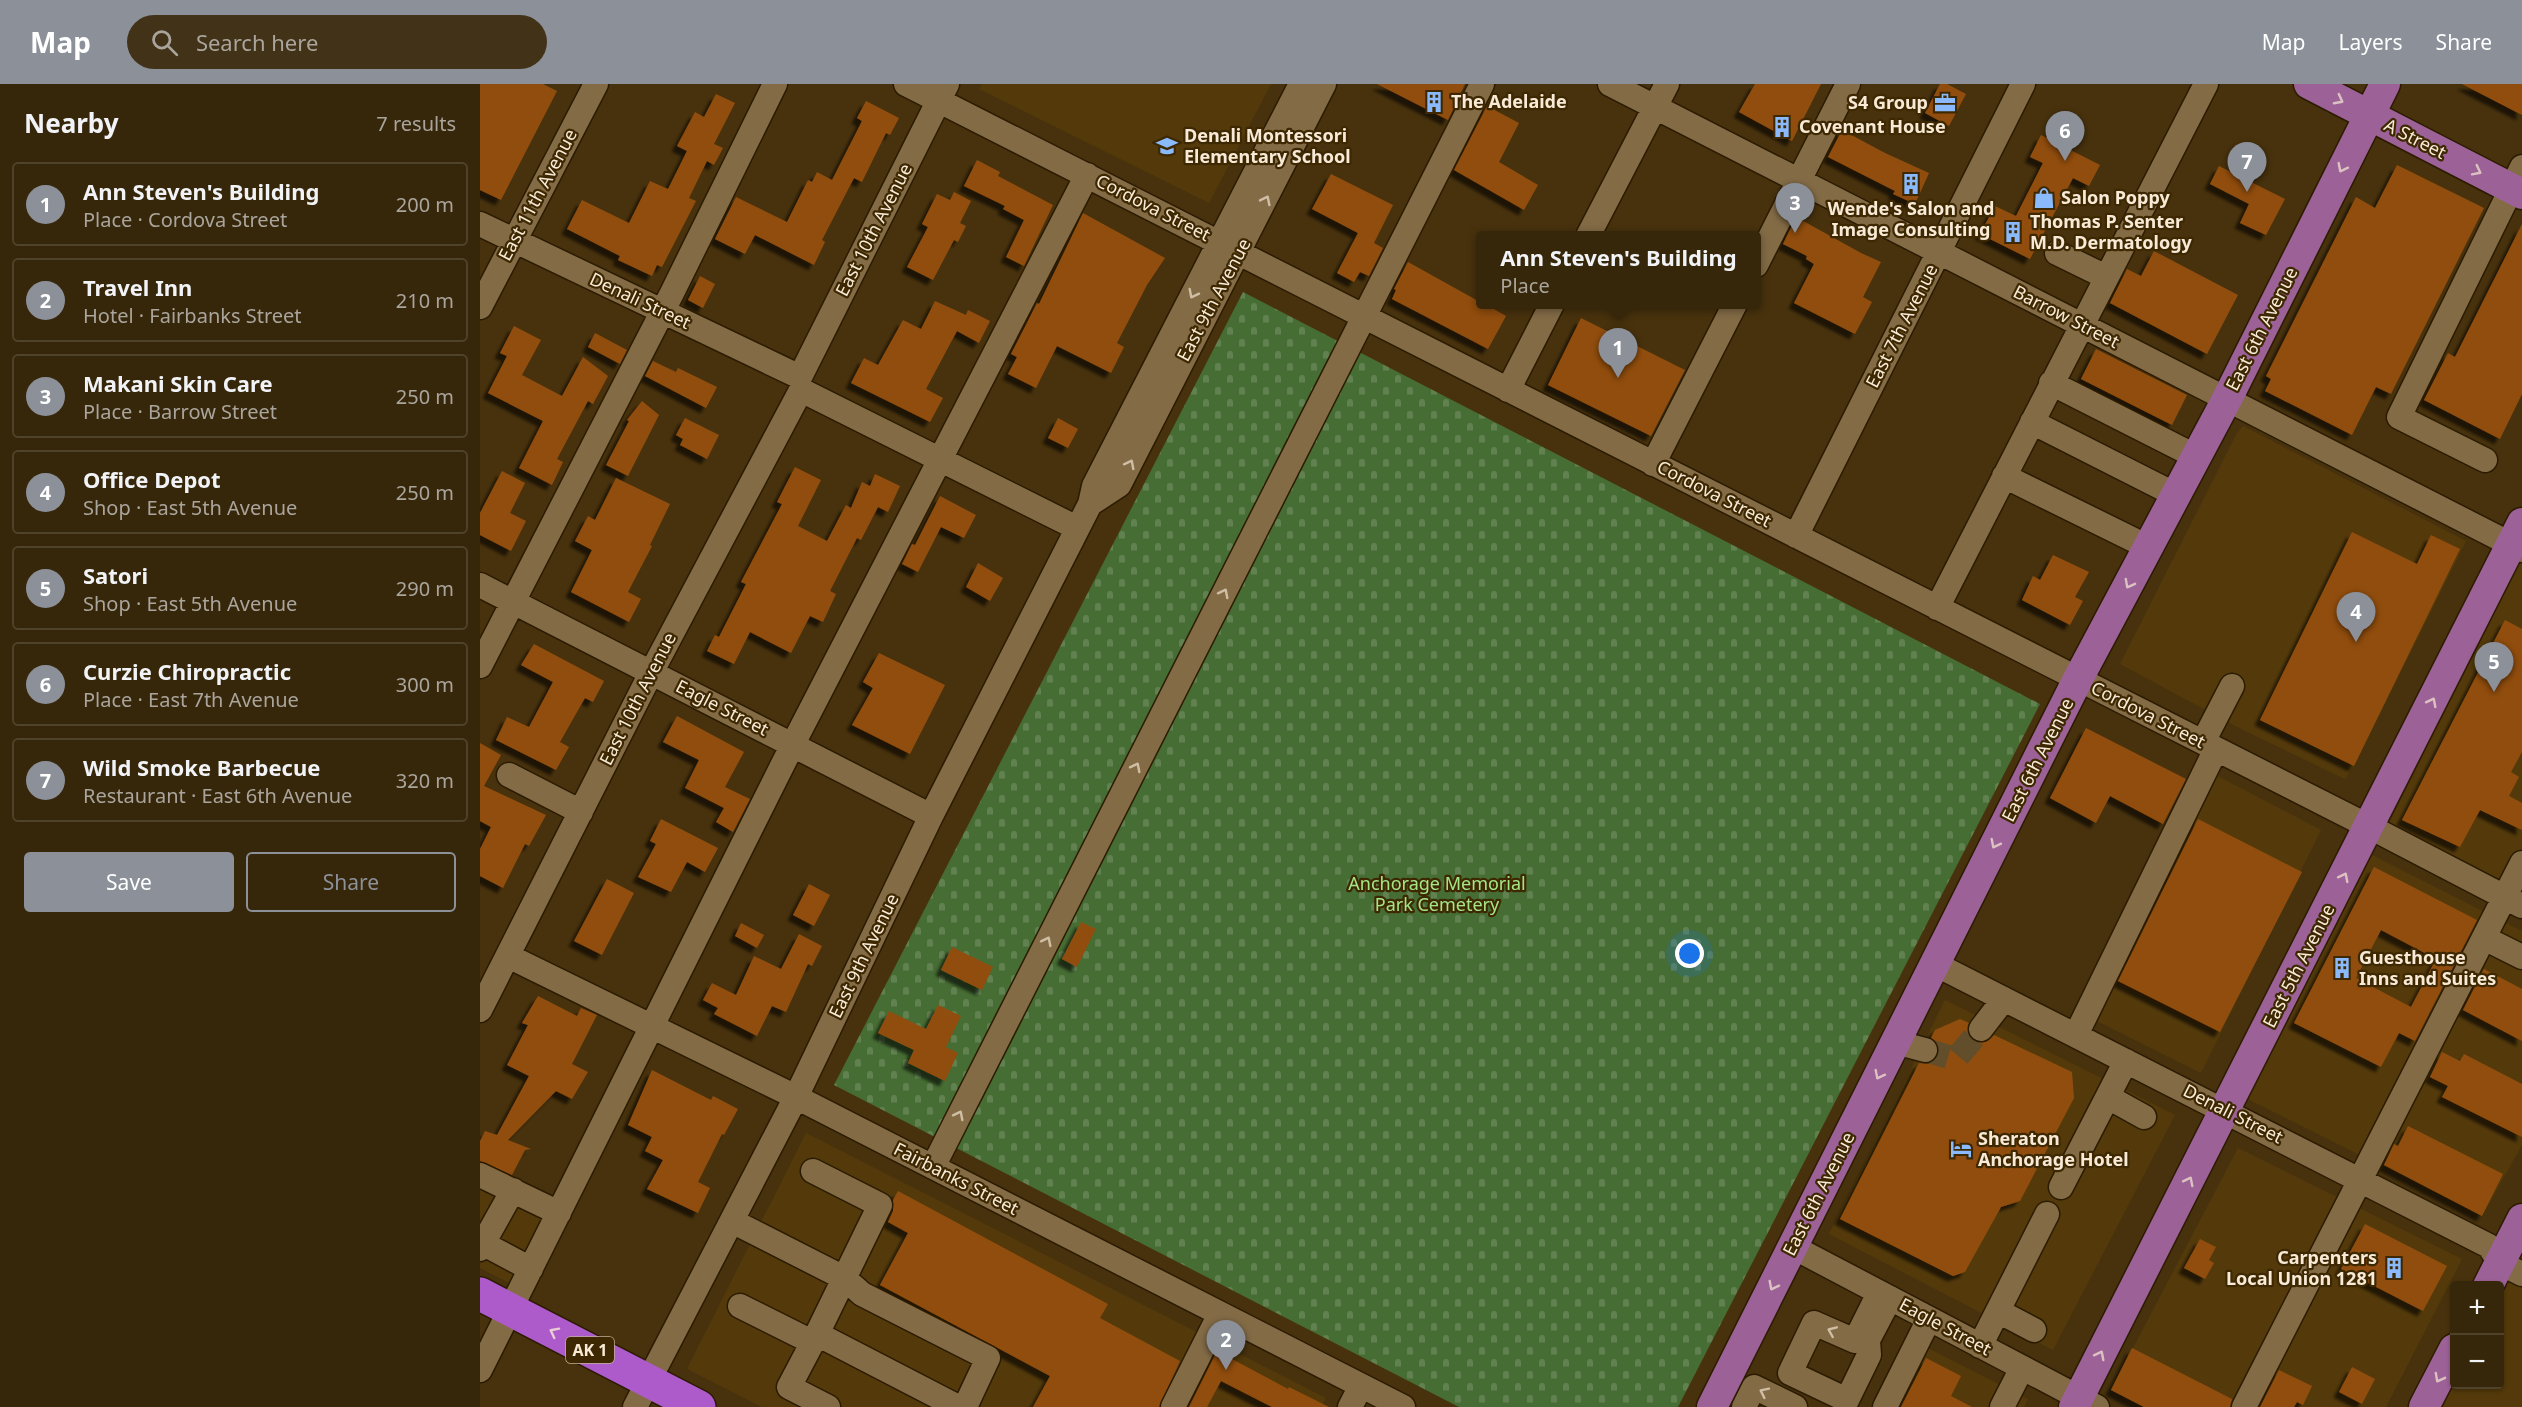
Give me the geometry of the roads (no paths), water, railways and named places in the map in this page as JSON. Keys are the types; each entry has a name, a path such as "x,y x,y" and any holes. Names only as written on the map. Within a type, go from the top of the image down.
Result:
{"highway":[{"name":"AK 1","path":"480,1294 511,1310 642,1394 699,1407"}],"main road":[{"name":"A Street","path":"2309,84 2369,115 2518,183"},
{"name":"East 6th Avenue","path":"1712,1407 2078,679 2227,399 2385,84"},
{"name":"East 5th Avenue","path":"2083,1404 2225,1110 2518,539"},
{"path":"2503,1274 2522,1219"},
{"path":"2424,1407 2450,1357"}],"street":[{"name":"East 11th Avenue","path":"480,307 596,84"},
{"path":"480,666 662,312 775,84"},
{"name":"Cordova Street","path":"906,84 943,92 1087,175 2370,827 2513,902"},
{"name":"East 9th Avenue","path":"1229,247 1301,84"},
{"name":"East 9th Avenue","path":"642,1394 796,1097 930,816 1090,504 1094,486 1324,84"},
{"path":"933,1167 1482,84"},
{"name":"Barrow Street","path":"1610,84 2227,399 2518,539"},
{"path":"1591,231 1666,84"},
{"path":"1761,255 1848,84"},
{"name":"East 7th Avenue","path":"1796,536 2023,84"},
{"path":"1937,608 2206,84"},
{"name":"East 10th Avenue","path":"480,1010 801,383 943,92"},
{"path":"480,1370 793,744 1087,175"},
{"path":"2485,460 2399,417 2518,183"},
{"name":"Denali Street","path":"480,224 662,312 801,383 940,459 1077,528"},
{"path":"2057,253 2106,277"},
{"path":"1508,390 1549,309"},
{"path":"1653,464 1733,309"},
{"path":"2051,383 2197,457"},
{"path":"2032,422 2176,495"},
{"path":"2004,476 2148,547"},
{"name":"Eagle Street","path":"480,585 652,671 930,816"},
{"path":"2076,1035 2209,746 2232,686"},
{"path":"509,775 581,812"},
{"path":"2244,1407 2484,938 2513,902 2522,862"},
{"path":"2484,938 2522,957"},
{"name":"Fairbanks Street","path":"508,956 796,1097 1403,1407"},
{"name":"Denali Street","path":"1935,964 2489,1246 2503,1274"},
{"path":"1981,1029 2004,999"},
{"path":"1895,1042 1925,1050"},
{"path":"2061,1187 2126,1061"},
{"path":"2108,1097 2144,1117"},
{"path":"813,1171 880,1205 789,1387 828,1407"},
{"path":"480,1175 559,1213"},
{"path":"513,1190 481,1245 531,1269"},
{"path":"1980,1346 2047,1214"},
{"path":"732,1221 844,1278 862,1294 988,1358 965,1407"},
{"name":"Eagle Street","path":"1792,1247 2022,1368 2083,1404"},
{"path":"1884,1295 1868,1340 1869,1355 1846,1400 1790,1373 1814,1323 1855,1341 1884,1295"},
{"path":"740,1306 814,1338 958,1407"},
{"path":"1998,1311 2034,1330"},
{"path":"1173,1407 1220,1314"},
{"path":"1885,1407 1929,1319"},
{"path":"2002,1407 2022,1368"},
{"path":"1350,1407 1361,1386"},
{"path":"1744,1407 1754,1387 1795,1407"}],"tunnel":[{"path":"1925,1050 1956,1059 1981,1029"}],"place":[{"name":"The Adelaide","path":"1434,102"},
{"name":"S4 Group","path":"1945,103"},
{"name":"Covenant House","path":"1782,127"},
{"name":"Denali Montessori Elementary School","path":"1167,146"},
{"name":"Curzie Chiropractic","path":"2065,161"},
{"name":"Wende's Salon and Image Consulting","path":"1911,184"},
{"name":"Wild Smoke Barbecue","path":"2247,192"},
{"name":"Salon Poppy","path":"2044,198"},
{"name":"Thomas P. Senter M.D. Dermatology","path":"2013,232"},
{"name":"Makani Skin Care","path":"1795,233"},
{"name":"Ann Steven's Building","path":"1618,378"},
{"name":"Office Depot","path":"2356,642"},
{"name":"Satori","path":"2494,692"},
{"name":"Guesthouse Inns and Suites","path":"2342,968"},
{"name":"Sheraton Anchorage Hotel","path":"1961,1149"},
{"name":"Carpenters Local Union 1281","path":"2394,1268"},
{"name":"Travel Inn","path":"1226,1370"}],"park label":[{"name":"Anchorage Memorial Park Cemetery","path":"1437,894"}]}
